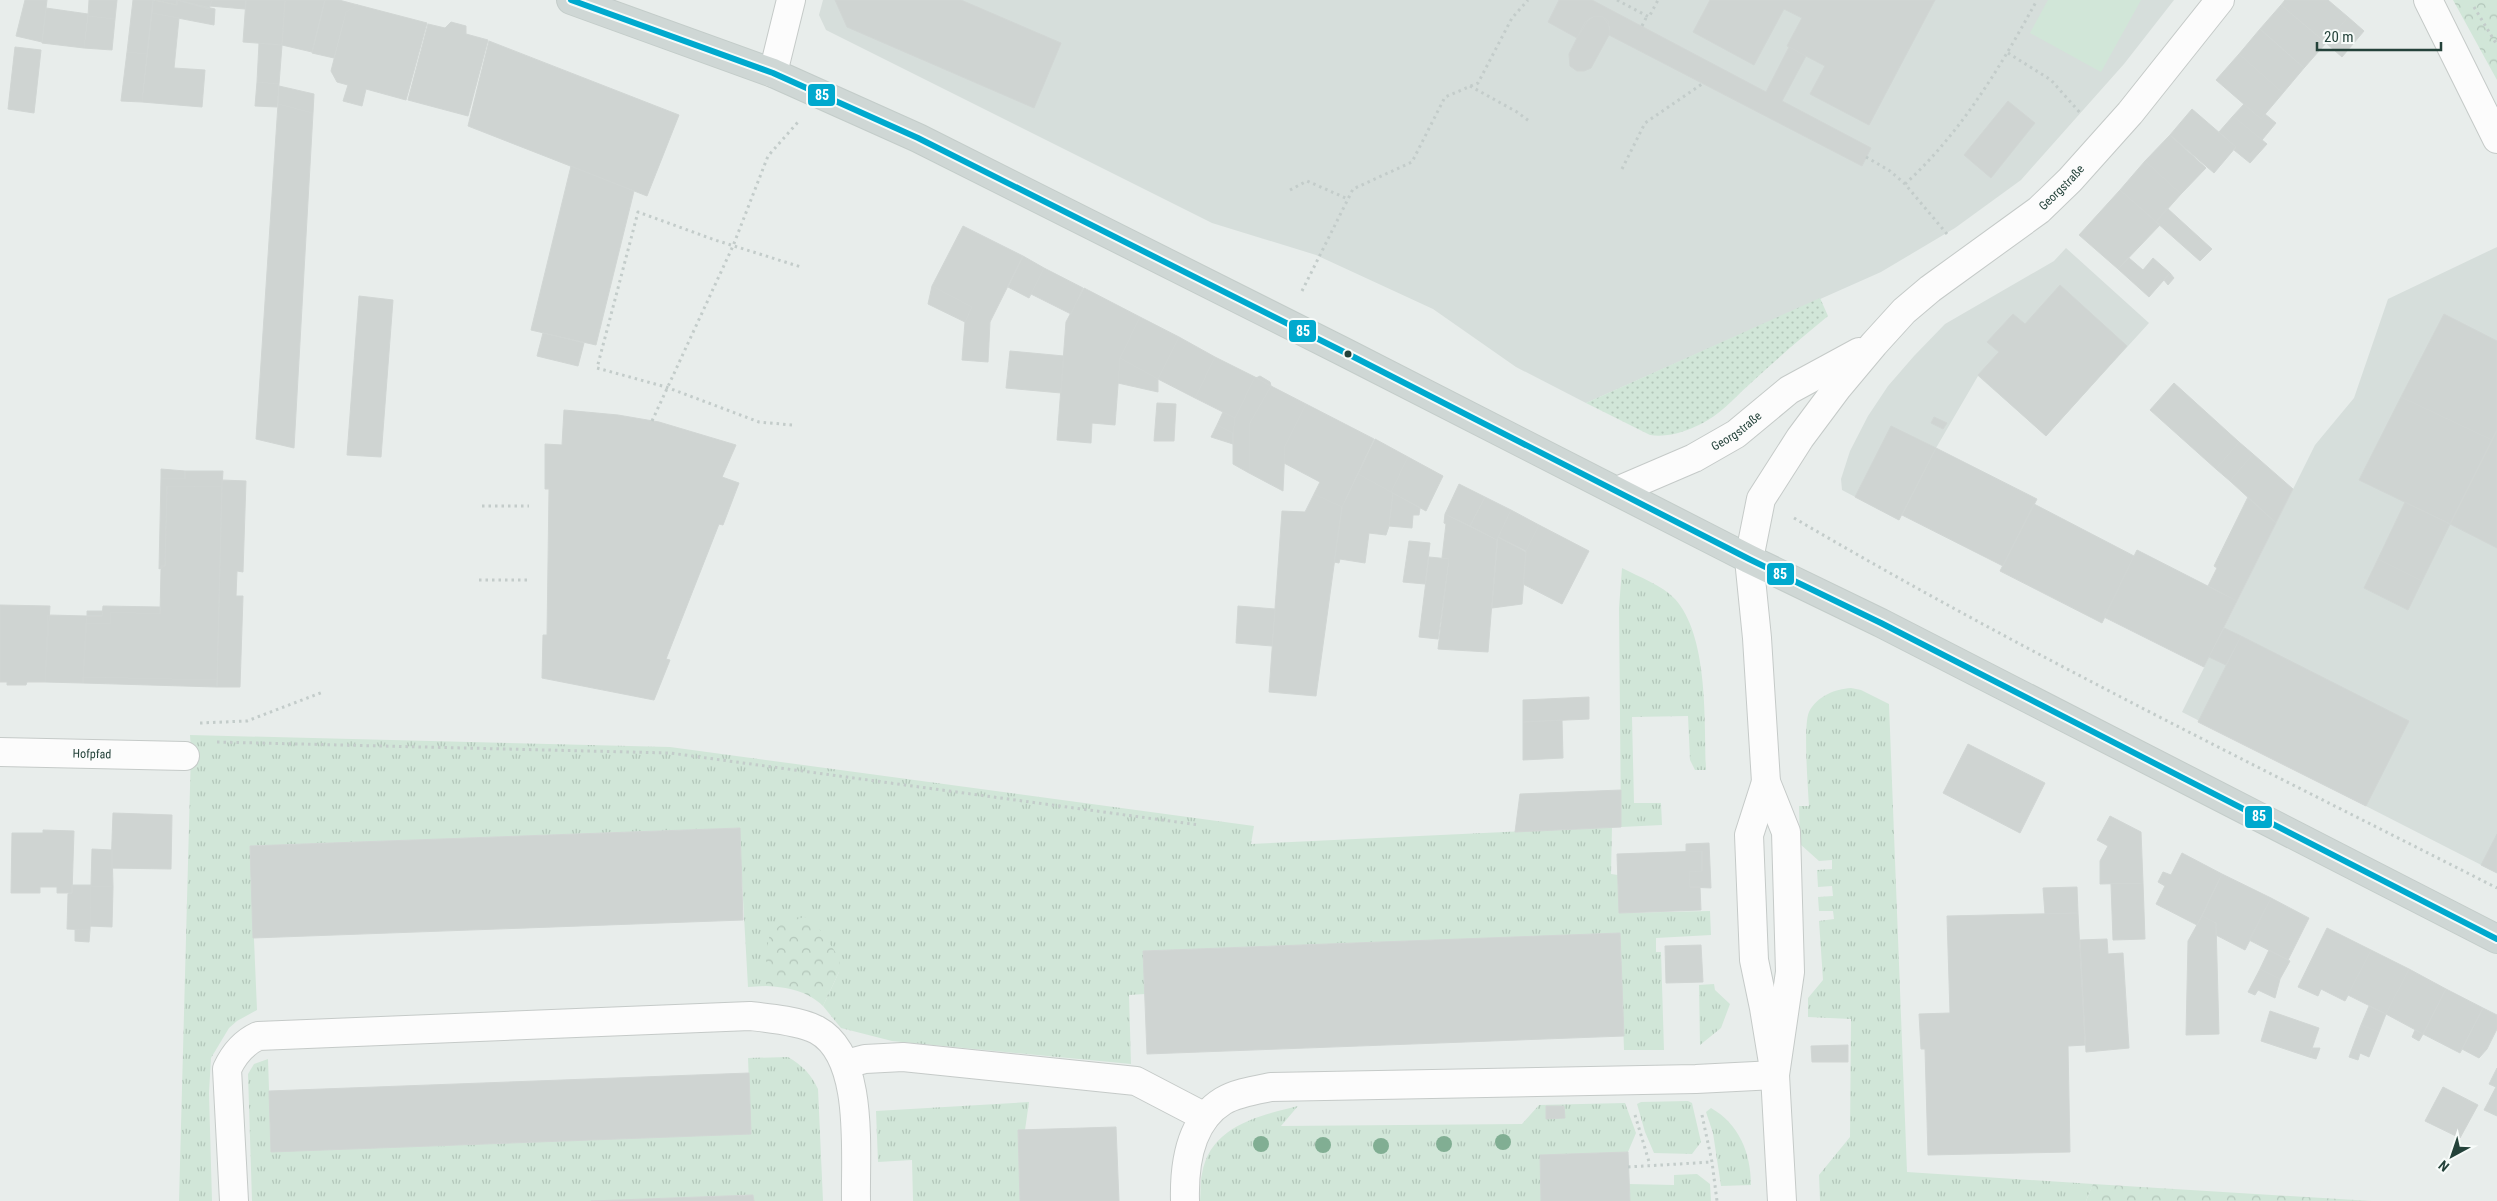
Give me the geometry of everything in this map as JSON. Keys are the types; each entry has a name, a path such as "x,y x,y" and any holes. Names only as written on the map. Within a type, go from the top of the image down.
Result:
{"main road":[{"path":"571,0 773,73 918,138 1749,559 1881,623 2497,940"}],"street":[{"path":"773,73 791,0"},
{"name":"Georgstraße","path":"1766,782 1758,638 1749,559 1762,499 1800,438 1838,386 1874,344 1904,312 1968,260 2039,210 2105,141 2220,0"},
{"path":"2428,0 2497,139"},
{"name":"Georgstraße","path":"1616,491 1694,458 1736,434 1789,390 1874,344"},
{"name":"Hofpfad","path":"0,752 184,756"},
{"path":"1766,782 1749,835 1754,960 1775,1076 1782,1201"},
{"path":"1766,782 1786,832 1788,870 1790,972 1775,1076"},
{"path":"234,1201 227,1069 237,1051 248,1041 258,1036 750,1016 771,1018 816,1029 834,1043 846,1064 853,1108 856,1201"},
{"path":"846,1064 866,1059 903,1057 1136,1081 1205,1117"},
{"path":"1185,1201 1186,1161 1193,1136 1205,1117 1223,1101 1271,1087 1696,1080 1775,1076"}],"path":[{"path":"1286,323 1354,189 1412,162 1445,97 1478,82 1512,18 1528,0"},
{"path":"1617,0 1647,16"},
{"path":"1642,26 1658,0"},
{"path":"1905,184 1925,166 1989,85 2037,0"},
{"path":"2470,0 2497,45"},
{"path":"2008,54 2051,80 2105,141"},
{"path":"1622,169 1645,124 1702,84"},
{"path":"1470,86 1517,112 1529,121"},
{"path":"652,421 666,387 733,246 768,156 821,95"},
{"path":"1866,158 1890,171 1905,184 1968,260"},
{"path":"1290,190 1307,180 1348,199"},
{"path":"792,425 759,422 666,387 597,368 638,212 733,246 801,267"},
{"path":"1762,499 1872,564 2136,704 2497,888"},
{"path":"482,506 529,506"},
{"path":"479,580 528,580"},
{"path":"194,723 247,721 324,692"},
{"path":"184,756 190,741 670,753 1199,825"},
{"path":"1625,1080 1650,1165"},
{"path":"1696,1080 1712,1162 1717,1201"},
{"path":"1628,1167 1712,1162"}],"shaded area":[{"path":"823,0 2174,0 2124,64 2021,180 1955,228 1881,272 1586,403 1516,367 1433,309 1316,255 1212,223 826,30 819,15"},
{"path":"2497,247 2497,873 2182,712 2315,445 2354,398 2388,299"},
{"path":"2066,248 2149,323 2046,436 1978,376 1936,448 1899,520 1842,490 1841,479 1850,451 1868,416 1888,386 1914,356 1945,324 2054,261"}],"green space":[{"path":"2048,0 2141,0 2101,72 2030,33"},
{"path":"2453,0 2497,0 2497,80"},
{"path":"1820,298 1828,316 1720,412 1695,427 1673,434 1650,435 1586,403"},
{"path":"1622,568 1657,585 1675,599 1686,615 1694,635 1699,657 1704,705 1706,770 1695,770 1690,760 1688,716 1632,717 1634,803 1661,803 1662,825 1621,827 1619,608"},
{"path":"1851,688 1861,690 1889,704 1907,1172 2093,1184 2086,1201 1820,1201 1819,1175 1850,1137 1851,1019 1808,1017 1808,998 1823,980 1819,921 1834,919 1833,911 1819,911 1818,897 1833,896 1832,886 1818,887 1817,870 1832,869 1832,860 1819,861 1800,844 1799,806 1809,806 1806,730 1809,712 1812,706 1827,694"},
{"path":"190,735 670,747 1254,826 1251,844 1612,827 1611,874 1618,875 1619,913 1710,911 1711,935 1656,938 1656,952 1661,952 1664,1050 1624,1050 1620,933 1144,951 1145,994 1129,995 1131,1064 892,1041 841,1028 823,1006 839,972 766,954 766,986 748,987 739,828 250,846 257,1010 237,1021 229,1028 211,1058 209,1093 212,1201 179,1201"},
{"path":"805,917 821,931 840,959 839,972 823,1006 804,993 782,987 766,986 766,954 770,933 786,921"},
{"path":"1714,984 1715,990 1730,1004 1721,1028 1700,1045 1699,985"},
{"path":"788,1057 806,1071 818,1089 823,1201 754,1201 753,1195 591,1201 252,1201 248,1074 254,1064 268,1059 271,1151 751,1133 748,1058"},
{"path":"1688,1101 1692,1103 1701,1142 1692,1154 1654,1153 1645,1132 1637,1104 1641,1102"},
{"path":"1029,1102 1025,1130 1018,1130 1020,1201 913,1201 912,1160 878,1162 876,1111"},
{"path":"1625,1103 1636,1133 1628,1152 1540,1155 1541,1201 1200,1201 1201,1177 1207,1158 1225,1134 1252,1119 1298,1106 1281,1126 1522,1124 1539,1105"},
{"path":"1711,1108 1729,1122 1741,1140 1749,1162 1751,1185 1721,1186 1713,1133 1706,1112"},
{"path":"1697,1174 1710,1184 1711,1201 1630,1201 1629,1184 1674,1185 1674,1175"},
{"path":"2093,1184 2372,1201 2086,1201"}],"building":[{"path":"25,0 47,0 42,42 16,36"},
{"path":"89,0 117,0 115,19 88,16"},
{"path":"133,0 153,0 147,54 127,52"},
{"path":"153,0 177,5 177,0 215,9 214,25 152,13"},
{"path":"155,0 177,0 177,5"},
{"path":"177,0 212,0 209,9"},
{"path":"212,0 246,0 245,9 210,6"},
{"path":"246,0 285,0 282,45 243,42"},
{"path":"285,0 325,0 312,52 282,45"},
{"path":"325,0 339,0 358,5 346,12 334,58 312,53"},
{"path":"835,0 961,0 1061,43 1034,108 847,27"},
{"path":"1559,0 1592,0 1766,92 1789,47 1806,56 1782,101 1871,148 1862,166 1609,35 1610,27 1603,17 1595,16 1589,19 1577,38 1548,22"},
{"path":"1710,0 1935,0 1869,125 1810,94 1825,66 1787,46 1802,18 1784,9 1754,65 1693,32"},
{"path":"2285,0 2328,0 2348,17 2326,43 2281,5"},
{"path":"358,5 427,23 406,100 366,89 362,106 343,101 348,85 337,82 331,71 346,12"},
{"path":"2281,5 2326,43 2304,68 2260,29"},
{"path":"46,8 88,14 84,48 42,43"},
{"path":"152,13 179,18 174,68 205,70 202,107 142,102"},
{"path":"88,16 115,19 112,50 84,48"},
{"path":"1595,16 1603,17 1608,21 1610,33 1591,68 1577,71 1570,66 1569,54 1585,22"},
{"path":"2348,17 2364,31 2342,57 2326,43"},
{"path":"451,22 466,26 466,34 488,40 468,116 408,100 428,24 445,28"},
{"path":"2260,29 2304,68 2283,93 2239,54"},
{"path":"489,41 679,115 647,196 468,126"},
{"path":"259,43 282,45 279,84 257,82"},
{"path":"15,47 41,50 34,113 8,109"},
{"path":"127,52 147,54 142,102 121,101"},
{"path":"2239,54 2283,93 2261,119 2216,80"},
{"path":"257,82 279,84 277,107 255,106"},
{"path":"279,86 314,94 313,113 278,104"},
{"path":"2008,101 2035,123 1991,178 1964,155"},
{"path":"278,104 313,113 294,448 256,439"},
{"path":"2244,104 2261,119 2265,114 2276,123 2262,140 2233,116"},
{"path":"2192,109 2236,147 2214,173 2170,135"},
{"path":"2233,116 2267,144 2250,163 2234,150 2236,147 2219,132"},
{"path":"2170,135 2206,168 2181,194 2145,161"},
{"path":"2145,161 2181,194 2156,222 2120,190"},
{"path":"571,166 634,191 596,345 531,330"},
{"path":"2120,190 2160,225 2118,269 2079,235"},
{"path":"2167,208 2212,249 2200,261 2156,222"},
{"path":"963,226 1023,256 990,322 988,362 962,360 965,322 972,307 932,286"},
{"path":"1023,256 1044,268 1029,298 1008,287"},
{"path":"2129,258 2143,270 2153,258 2170,273 2149,297 2118,269"},
{"path":"1044,268 1083,288 1071,314 1031,294"},
{"path":"2170,273 2174,278 2168,285 2164,280"},
{"path":"2060,285 2127,346 2046,436 1978,375 1999,352 1987,342 2013,314 2025,324"},
{"path":"932,286 972,307 965,322 928,304"},
{"path":"1084,288 1140,317 1120,358 1115,425 1092,423 1091,443 1057,440 1066,322"},
{"path":"359,296 393,300 381,457 347,455"},
{"path":"2444,314 2497,341 2497,430 2492,440 2401,397"},
{"path":"1140,317 1179,337 1158,379 1120,358"},
{"path":"543,333 584,343 578,366 537,356"},
{"path":"1179,337 1215,357 1195,398 1158,379"},
{"path":"1010,351 1064,356 1061,393 1006,388"},
{"path":"1215,357 1255,377 1235,418 1195,398"},
{"path":"1120,358 1158,379 1158,392 1118,383"},
{"path":"1260,376 1270,382 1271,386 1256,378"},
{"path":"1255,377 1271,386 1250,423 1249,473 1233,464 1233,433 1235,418"},
{"path":"2174,383 2239,442 2216,469 2150,410"},
{"path":"1271,386 1306,404 1285,446 1283,491 1249,473 1250,423"},
{"path":"2401,397 2492,440 2450,524 2359,480"},
{"path":"1157,403 1176,404 1174,441 1154,441"},
{"path":"1306,404 1374,439 1342,507 1314,494 1320,482 1284,463 1285,446"},
{"path":"564,410 618,415 659,422 736,445 722,477 739,483 723,525 719,524 666,659 670,660 654,700 542,678 543,635 547,635 549,489 545,489 545,444 562,445"},
{"path":"1223,412 1235,418 1233,433 1217,425"},
{"path":"1934,417 1947,423 1943,429 1931,423"},
{"path":"1217,425 1233,433 1233,444 1211,437"},
{"path":"1891,426 1936,448 1899,520 1855,497"},
{"path":"2497,430 2497,548 2450,524"},
{"path":"1375,439 1408,457 1391,492 1358,474"},
{"path":"2239,442 2253,454 2230,481 2216,469"},
{"path":"1936,448 2037,499 2003,566 1902,515"},
{"path":"2253,454 2293,489 2276,523 2230,481"},
{"path":"1408,457 1443,476 1426,511 1391,492"},
{"path":"161,469 185,471 185,479 161,478"},
{"path":"185,471 223,471 222,487 167,486 165,566 159,569 161,478 185,479"},
{"path":"1358,474 1393,493 1389,526 1386,535 1369,533 1365,563 1340,559 1339,563 1334,562 1342,507"},
{"path":"222,480 246,481 243,572 237,571 236,596 243,596 240,687 217,687"},
{"path":"1459,484 1485,497 1470,526 1445,514"},
{"path":"167,486 222,487 217,680 83,677 86,623 110,624 111,612 160,614 161,566 165,566"},
{"path":"1393,493 1420,508 1419,515 1413,515 1412,528 1389,526"},
{"path":"1314,494 1342,507 1316,696 1269,692 1282,511 1305,512"},
{"path":"1485,497 1511,510 1497,540 1470,526"},
{"path":"2248,497 2276,523 2237,601 2208,586 2217,568 2214,566"},
{"path":"2405,502 2450,524 2422,581 2378,559"},
{"path":"2034,504 2134,556 2102,623 2000,571"},
{"path":"1511,510 1539,525 1526,551 1498,537"},
{"path":"1445,514 1497,540 1488,652 1438,649 1449,559 1442,558 1446,524 1444,523"},
{"path":"1539,525 1589,551 1562,604 1523,584 1526,551"},
{"path":"1498,537 1526,552 1522,604 1492,608"},
{"path":"1409,541 1430,543 1425,584 1403,582"},
{"path":"2137,550 2237,601 2204,667 2104,617"},
{"path":"1429,557 1449,559 1438,639 1419,637"},
{"path":"2378,559 2422,581 2408,610 2364,588"},
{"path":"0,605 50,606 45,682 7,685 7,682 0,682"},
{"path":"103,606 160,607 160,614 111,612 110,624 86,623 87,616 102,616"},
{"path":"1238,606 1275,609 1272,646 1236,643"},
{"path":"87,611 103,611 102,616 87,616"},
{"path":"48,615 87,616 83,683 45,682"},
{"path":"2224,628 2241,636 2226,665 2209,657"},
{"path":"2241,636 2409,721 2366,806 2198,722"},
{"path":"83,677 217,680 217,687 83,683"},
{"path":"1589,697 1589,719 1523,722 1523,700"},
{"path":"1562,720 1563,758 1523,760 1523,722"},
{"path":"1968,744 2045,783 2020,833 1943,793"},
{"path":"1621,790 1621,827 1515,832 1520,794"},
{"path":"113,813 172,815 171,869 111,868"},
{"path":"2110,816 2141,832 2143,883 2100,884 2100,861 2108,846 2097,840"},
{"path":"740,828 743,920 253,938 250,846"},
{"path":"43,830 74,831 72,893 57,893 57,887 40,887 40,893 11,893 12,833 43,833"},
{"path":"2497,834 2497,873 2481,865"},
{"path":"1709,843 1711,888 1690,887 1689,872 1702,871 1702,851 1686,852 1686,844"},
{"path":"92,849 112,850 113,887 91,886"},
{"path":"1702,851 1702,871 1689,872 1690,887 1700,887 1701,910 1619,913 1617,854"},
{"path":"2182,853 2222,874 2197,925 2156,904 2165,886 2158,882 2163,872 2171,875"},
{"path":"2222,874 2271,898 2245,950 2216,935 2216,923 2202,916"},
{"path":"2143,883 2145,939 2113,940 2111,884"},
{"path":"72,885 91,885 90,930 67,929 68,894 72,893"},
{"path":"91,886 113,887 112,927 90,926"},
{"path":"2077,887 2078,913 2045,914 2043,888"},
{"path":"2271,898 2309,918 2288,960 2249,940"},
{"path":"2078,913 2085,1045 2068,1046 2070,1152 1928,1155 1925,1049 1921,1049 1919,1014 1950,1013 1947,916"},
{"path":"2202,916 2216,923 2219,1034 2186,1035 2188,941"},
{"path":"2327,928 2371,950 2345,1001 2321,989 2318,996 2298,987"},
{"path":"75,929 90,930 89,942 75,941"},
{"path":"1620,933 1624,1036 1147,1054 1143,951"},
{"path":"2107,939 2108,954 2123,953 2129,1048 2086,1052 2080,940"},
{"path":"1701,945 1703,982 1666,983 1665,946"},
{"path":"2269,950 2290,961 2280,979 2260,969"},
{"path":"2371,950 2409,969 2386,1014 2348,995"},
{"path":"2260,969 2280,979 2275,998 2258,990 2255,995 2248,992"},
{"path":"2409,969 2446,989 2423,1034 2386,1014"},
{"path":"2446,989 2483,1008 2460,1053 2423,1034"},
{"path":"2369,1006 2386,1014 2379,1032 2361,1025"},
{"path":"2483,1008 2497,1015 2497,1029 2487,1049 2479,1058 2462,1049"},
{"path":"2270,1011 2319,1028 2309,1057 2261,1041"},
{"path":"2361,1025 2379,1032 2369,1057 2360,1053 2358,1060 2349,1057"},
{"path":"2415,1030 2423,1034 2419,1041 2412,1037"},
{"path":"1848,1045 1848,1062 1812,1062 1811,1046"},
{"path":"2312,1048 2320,1048 2316,1059 2309,1057"},
{"path":"2497,1068 2497,1116 2484,1110 2496,1087 2489,1084"},
{"path":"749,1073 751,1134 271,1152 269,1091"},
{"path":"2443,1087 2478,1105 2460,1138 2425,1121"},
{"path":"1546,1106 1564,1106 1565,1118 1546,1119"},
{"path":"1116,1127 1119,1201 1020,1201 1018,1130"},
{"path":"1628,1152 1630,1201 1541,1201 1540,1155"},
{"path":"753,1195 754,1201 591,1201"}],"transit line":[{"name":"85","path":"571,0 773,73 918,138 1344,352 1749,559 1881,623 2497,939"}]}
